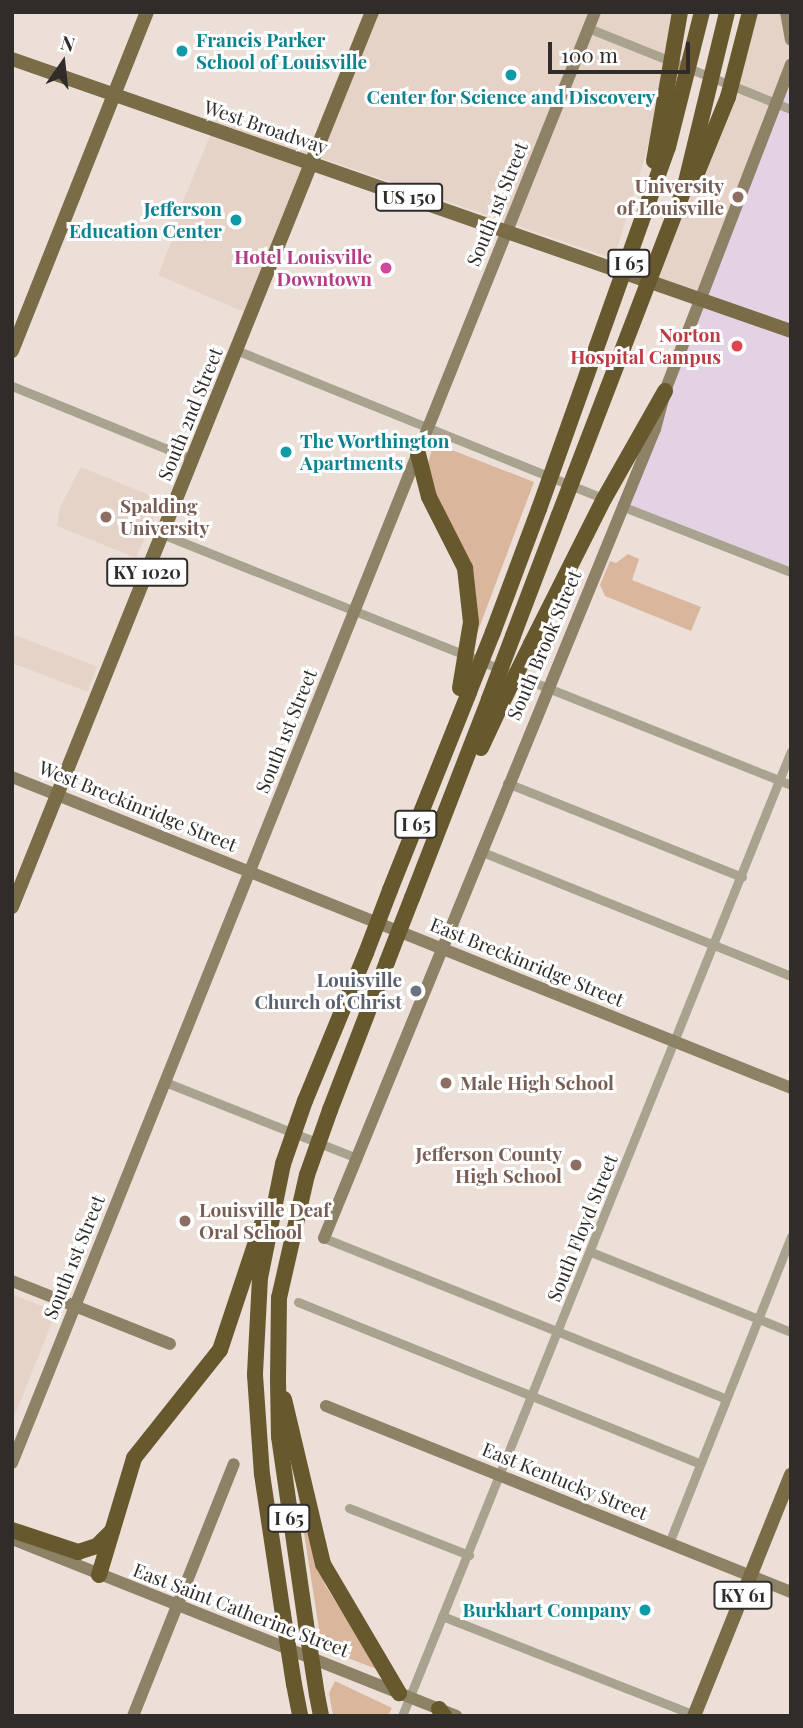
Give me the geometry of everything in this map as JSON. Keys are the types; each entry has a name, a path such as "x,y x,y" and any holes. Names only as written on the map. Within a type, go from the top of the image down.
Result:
{"highway":[{"path":"638,238 680,12"},
{"name":"I 65","path":"300,1716 258,1438 255,1266 281,1172 305,1101 443,759 465,690 493,632 638,238 668,147 702,12"},
{"name":"I 65","path":"321,1716 306,1624 278,1379 283,1271 307,1175 330,1110 434,841 495,702 513,636 693,159 727,12"},
{"path":"655,264 721,117 750,12"},
{"path":"495,702 531,644 604,499 665,391"},
{"path":"418,454 429,497 465,568 471,622 465,690"},
{"path":"99,1575 133,1461 157,1427 216,1357 255,1266"},
{"path":"283,1410 323,1564 404,1695"},
{"path":"12,1530 78,1552 97,1546 112,1531"}],"main road":[{"path":"12,351 147,12"},
{"name":"South 2nd Street","path":"12,907 372,12"},
{"name":"West Broadway","path":"12,59 507,231"},
{"name":"US 150","path":"507,231 791,331"},
{"name":"KY 61","path":"694,1715 791,1475"}],"street":[{"name":"South 1st Street","path":"12,1463 595,12"},
{"path":"786,12 791,40"},
{"path":"588,28 791,109"},
{"name":"South Brook Street","path":"324,1238 507,783 624,507 665,391 778,104 791,64"},
{"path":"236,350 604,499"},
{"path":"12,386 192,459"},
{"path":"624,507 791,572"},
{"path":"162,534 356,609 546,689 791,785"},
{"name":"South Floyd Street","path":"402,1716 404,1695 469,1555 791,751"},
{"name":"West Breckinridge Street","path":"12,777 250,872"},
{"path":"507,783 742,877"},
{"path":"480,851 791,976"},
{"name":"East Breckinridge Street","path":"250,872 791,1087"},
{"path":"165,1082 357,1158"},
{"path":"669,1544 791,1236"},
{"path":"324,1238 726,1399"},
{"path":"591,1252 791,1332"},
{"path":"12,1281 170,1344"},
{"path":"298,1302 701,1464"},
{"name":"East Kentucky Street","path":"326,1406 791,1592"},
{"path":"132,1716 234,1464"},
{"path":"349,1508 469,1555"},
{"name":"East Saint Catherine Street","path":"12,1539 456,1716"},
{"path":"442,1616 694,1715"}],"shaded area":[{"path":"375,12 673,12 652,133 614,259 310,154 244,312 158,275 173,237 170,233 219,114 320,149"},
{"name":"University of Louisville","path":"751,12 791,12 791,331 650,277 721,117"},
{"name":"Norton Hospital Campus","path":"791,64 791,572 624,507"},
{"path":"434,443 534,482 473,644 476,593 471,573 436,505 428,463"},
{"name":"Spalding University","path":"81,467 161,500 136,558 57,526 60,507"},
{"path":"628,554 639,559 632,580 701,607 691,631 605,596 600,585 610,561 616,563"},
{"path":"12,634 97,667 87,692 12,663"},
{"path":"12,1294 56,1312 12,1422"},
{"path":"294,1469 309,1539 325,1585 379,1670 322,1648"},
{"path":"335,1681 392,1708 388,1716 333,1716 329,1693"}],"place":[{"name":"Francis Parker School of Louisville","path":"182,51"},
{"name":"Center for Science and Discovery","path":"511,75"},
{"name":"University of Louisville","path":"738,197"},
{"name":"Jefferson Education Center","path":"236,220"},
{"name":"Hotel Louisville Downtown","path":"386,268"},
{"name":"Norton Hospital Campus","path":"737,346"},
{"name":"The Worthington Apartments","path":"286,452"},
{"name":"Spalding University","path":"106,517"},
{"name":"Louisville Church of Christ","path":"416,991"},
{"name":"Male High School","path":"446,1083"},
{"name":"Jefferson County High School","path":"576,1165"},
{"name":"Louisville Deaf Oral School","path":"185,1221"},
{"name":"Burkhart Company","path":"645,1610"}]}
